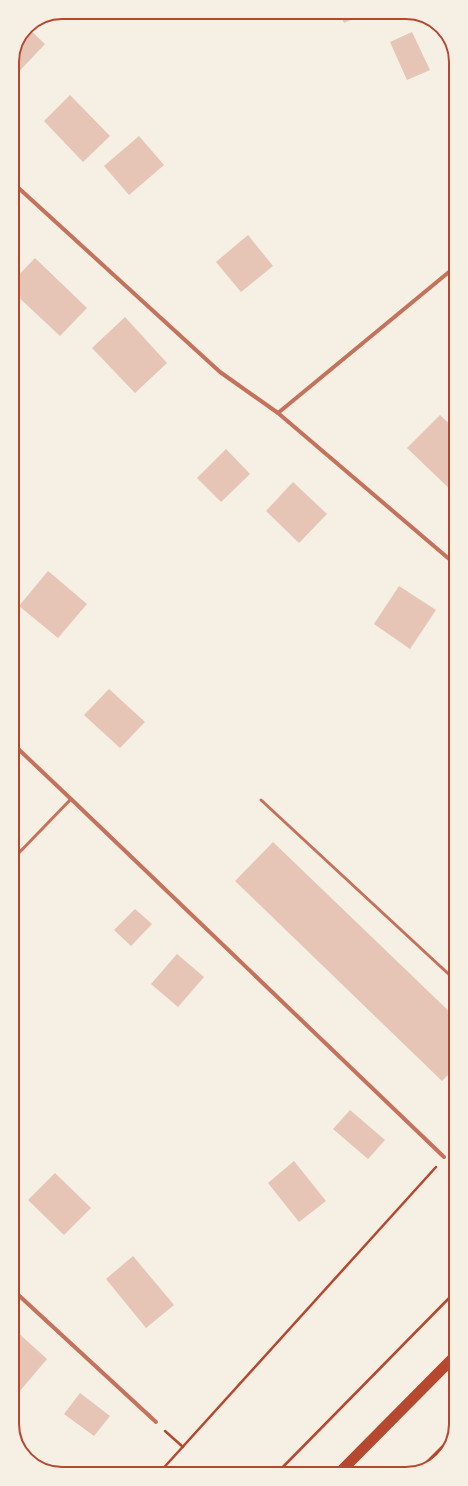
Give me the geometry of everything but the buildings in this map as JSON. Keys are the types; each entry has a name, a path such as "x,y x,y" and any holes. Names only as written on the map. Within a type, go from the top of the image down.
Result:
{"highway":[{"path":"346,1467 449,1362"}],"street":[{"path":"19,188 220,372 278,413 449,559"},
{"path":"278,413 449,272"},
{"path":"19,749 72,798 444,1157"},
{"path":"19,1295 156,1422"}],"lane":[{"path":"19,853 72,798"},
{"path":"261,800 449,974"}],"path":[{"path":"165,1467 444,1157"},
{"path":"283,1467 449,1298"},
{"path":"156,1422 183,1447"}]}
